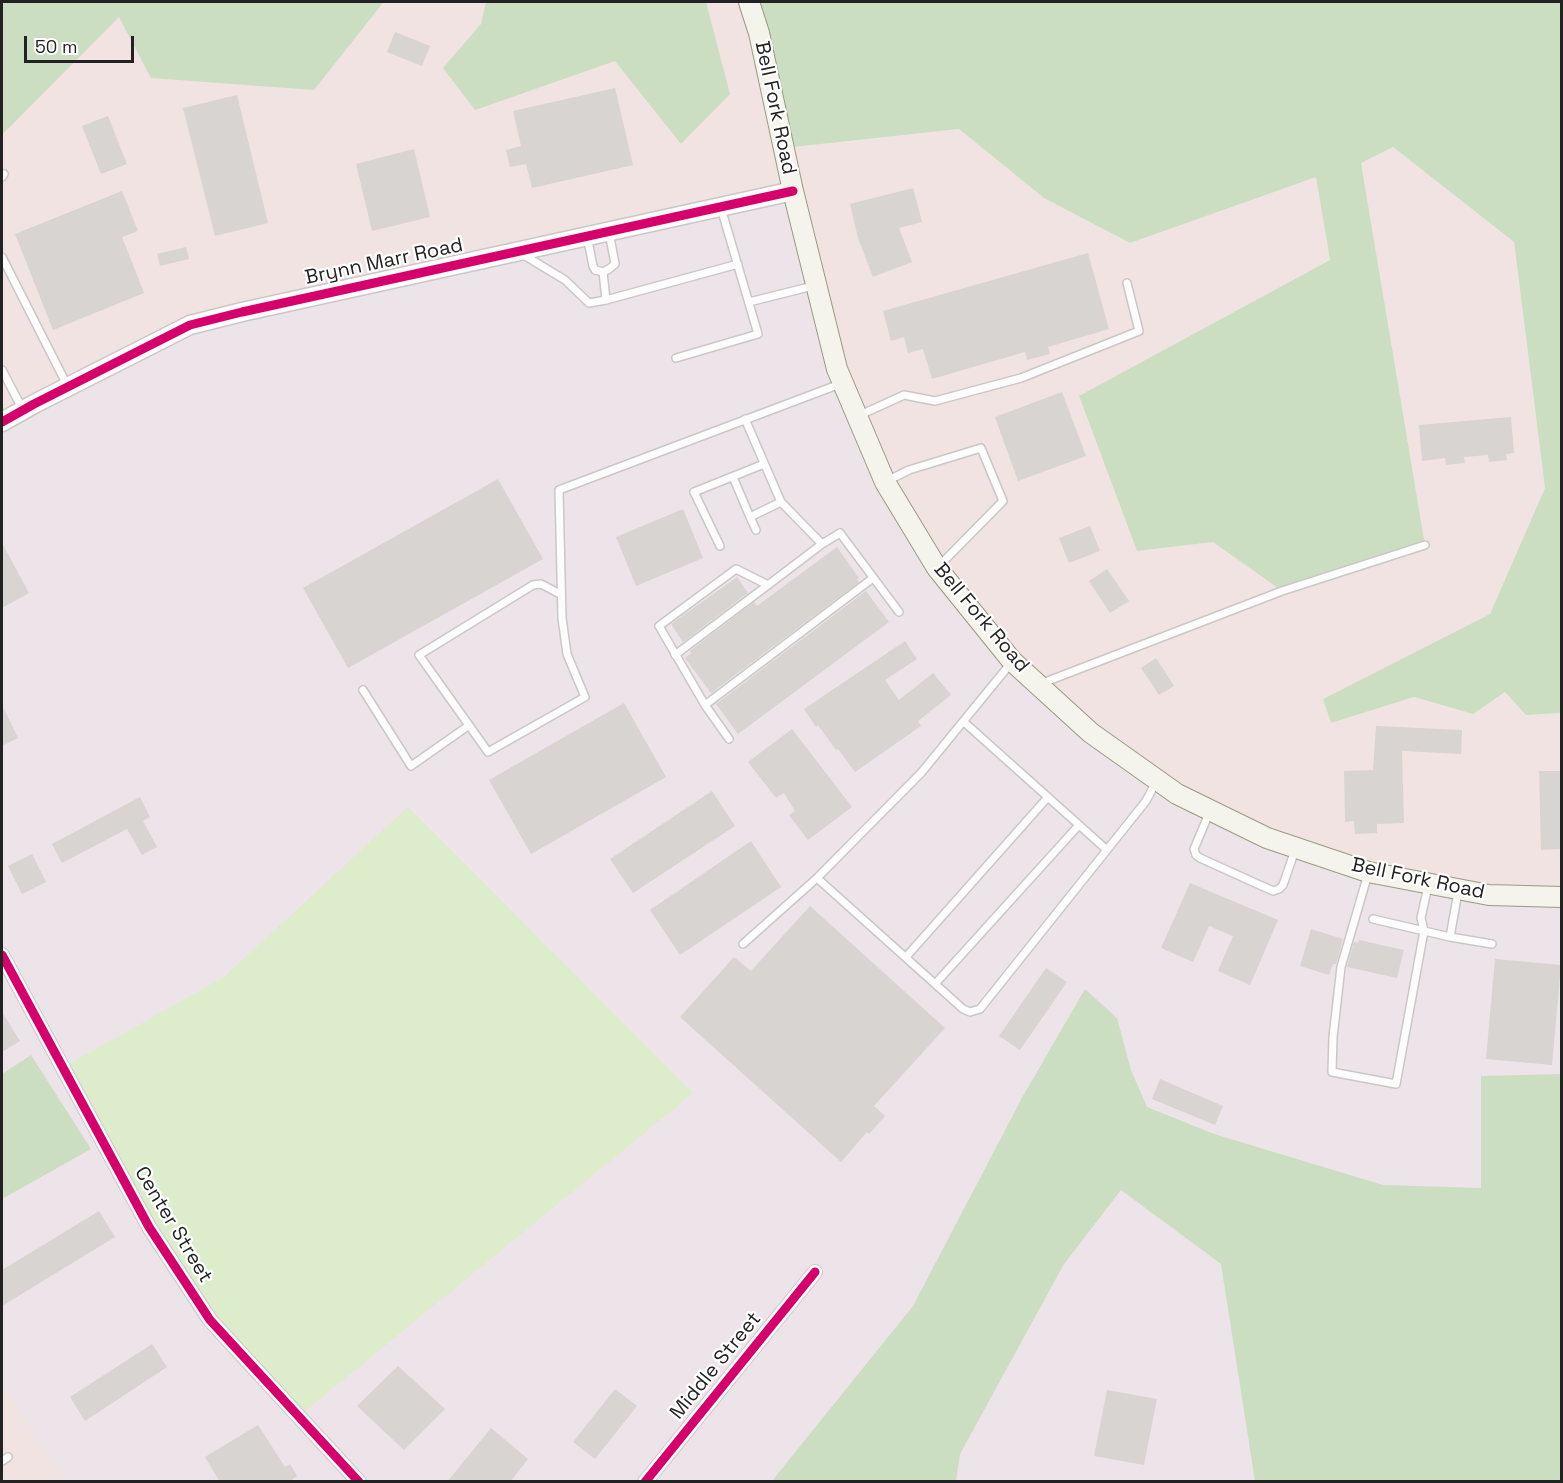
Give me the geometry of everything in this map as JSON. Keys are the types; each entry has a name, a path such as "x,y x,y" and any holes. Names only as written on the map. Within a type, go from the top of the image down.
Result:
{"main road":[{"name":"Bell Fork Road","path":"748,2 759,33 816,285 842,383 885,482 937,568 1012,661 1091,733 1177,794 1267,838 1368,872 1489,895 1562,897"}],"street":[{"name":"Brynn Marr Road","path":"2,422 190,325 794,191"},
{"name":"Center Street","path":"2,955 149,1227 210,1320 359,1482"},
{"name":"Middle Street","path":"645,1482 815,1272"}],"lane":[{"path":"676,358 758,334 721,207"},
{"path":"587,236 593,266 596,270 603,272 615,264 609,232"},
{"path":"518,251 565,280 589,303 738,264"},
{"path":"2,257 68,387"},
{"path":"603,272 606,300"},
{"path":"856,417 904,395 935,400 1021,378 1139,331 1127,283"},
{"path":"749,302 816,285"},
{"path":"2,370 24,410"},
{"path":"560,594 541,584 533,585 419,655 488,752 585,697 567,654 562,618 559,490 842,383"},
{"path":"746,419 781,502 822,544"},
{"path":"885,482 909,470 981,448 1003,501 937,568"},
{"path":"720,546 694,492 764,464"},
{"path":"733,477 756,530"},
{"path":"750,516 781,502"},
{"path":"675,655 822,544 840,533 899,612"},
{"path":"1038,685 1282,591 1425,545"},
{"path":"729,739 705,705 659,626 736,569 768,585"},
{"path":"705,705 873,578"},
{"path":"743,944 817,878 921,773 1012,661"},
{"path":"363,690 411,766 468,726"},
{"path":"964,722 1107,850"},
{"path":"817,878 963,1009 970,1012 980,1009 1146,801 1157,780"},
{"path":"906,957 1048,797"},
{"path":"1210,810 1194,849 1196,855 1273,891 1283,885 1296,848"},
{"path":"935,984 1079,825"},
{"path":"1368,872 1341,967 1332,1072 1396,1084 1424,931 1421,918 1428,884"},
{"path":"1450,937 1459,889"},
{"path":"1373,919 1492,944"}],"shaded area":[{"path":"2,2 743,2 784,148 959,129 1044,198 1130,243 1316,176 1330,260 1079,397 1137,551 1213,542 1282,591 1425,545 1361,163 1393,147 1514,242 1545,488 1490,614 1323,699 1331,723 1414,697 1473,714 1505,691 1526,715 1561,713 1561,897 1368,872 2,422"},
{"path":"793,191 837,369 885,482 1012,661 1177,794 1368,872 1561,897 1561,1481 64,1481 2,1380 2,427 190,325"},
{"path":"2,1380 64,1481 2,1481"}],"green space":[{"path":"2,2 380,2 382,4 314,90 151,78 119,17 2,135"},
{"path":"486,2 706,2 730,94 681,144 615,61 475,110 443,68 481,24"},
{"path":"743,2 1561,2 1561,713 1526,715 1505,692 1473,714 1414,697 1331,723 1323,699 1490,614 1545,488 1514,242 1393,147 1361,163 1425,545 1282,591 1213,542 1137,551 1079,396 1330,260 1316,177 1130,243 1044,198 959,129 784,148"},
{"path":"408,807 693,1093 299,1416 210,1320 62,1068 224,977"},
{"path":"1085,989 1117,1018 1131,1070 1147,1107 1214,1134 1383,1185 1481,1188 1481,1076 1561,1074 1561,1481 1255,1481 1221,1264 1121,1190 1064,1264 960,1454 956,1481 772,1481 913,1306 1023,1096"},
{"path":"31,1055 91,1149 2,1199 2,1074"}],"building":[{"path":"395,32 430,46 422,66 387,52"},
{"path":"615,88 633,165 532,188 526,164 510,167 506,150 521,146 513,111"},
{"path":"237,95 268,223 215,236 183,108"},
{"path":"108,116 127,164 101,174 82,126"},
{"path":"414,149 430,217 372,231 356,164"},
{"path":"913,188 922,222 899,228 912,262 873,277 858,238 850,204"},
{"path":"122,191 138,231 122,237 144,293 53,330 15,234"},
{"path":"186,247 189,259 160,266 157,254"},
{"path":"1088,253 1109,329 1048,347 1050,354 1027,360 1025,352 932,379 923,349 908,353 904,337 891,341 883,311"},
{"path":"1062,392 1086,456 1018,481 995,417"},
{"path":"1511,417 1514,453 1506,454 1507,460 1489,462 1488,455 1464,457 1465,463 1446,465 1445,458 1422,461 1419,425"},
{"path":"498,479 543,559 348,668 303,588"},
{"path":"683,509 703,558 636,586 616,537"},
{"path":"1090,526 1100,551 1069,563 1059,538"},
{"path":"2,543 29,593 2,608"},
{"path":"837,547 859,578 857,580 859,582 711,693 685,658 691,653 690,651 754,602 757,606"},
{"path":"1107,569 1129,601 1110,613 1089,581"},
{"path":"737,577 748,593 683,642 671,624"},
{"path":"866,591 889,622 738,734 716,704"},
{"path":"905,641 917,659 885,680 899,700 933,673 951,695 918,721 921,726 855,772 818,725 816,727 804,709"},
{"path":"1156,658 1174,686 1159,695 1141,668"},
{"path":"624,703 666,777 531,854 489,780"},
{"path":"2,705 18,738 2,746"},
{"path":"1376,726 1462,730 1461,754 1402,751 1404,823 1377,824 1377,833 1355,834 1354,821 1345,822 1344,771 1373,770"},
{"path":"792,729 852,807 808,840 789,815 795,811 784,793 776,798 748,762"},
{"path":"1539,771 1562,771 1562,849 1541,850"},
{"path":"712,791 735,826 633,893 610,859"},
{"path":"140,797 150,817 143,821 157,847 142,855 127,829 62,863 52,844"},
{"path":"751,841 781,887 680,955 650,910"},
{"path":"32,854 46,882 22,894 8,866"},
{"path":"1190,883 1278,920 1250,985 1218,971 1233,936 1209,926 1193,962 1161,948"},
{"path":"810,906 945,1028 874,1106 885,1116 869,1134 867,1132 841,1162 680,1017 734,957 751,971"},
{"path":"1311,929 1343,939 1336,964 1333,964 1329,975 1300,966"},
{"path":"1359,940 1404,950 1397,978 1347,967 1354,942 1358,943"},
{"path":"1495,959 1561,965 1552,1065 1486,1059"},
{"path":"1046,968 1067,982 1020,1050 999,1036"},
{"path":"2,1012 20,1041 2,1052"},
{"path":"1160,1079 1223,1106 1215,1125 1152,1099"},
{"path":"99,1211 115,1237 2,1306 2,1270"},
{"path":"152,1344 167,1367 85,1421 70,1397"},
{"path":"398,1366 445,1409 404,1450 357,1406"},
{"path":"615,1389 637,1406 595,1459 573,1442"},
{"path":"1107,1390 1157,1399 1144,1465 1094,1456"},
{"path":"258,1425 285,1467 290,1464 297,1476 289,1482 220,1482 205,1457"},
{"path":"491,1428 528,1459 510,1482 447,1482"}],"cycle path":[{"path":"2,422 190,325 793,191"},
{"path":"2,955 149,1227 210,1320 359,1482"},
{"path":"645,1482 815,1272"}]}
